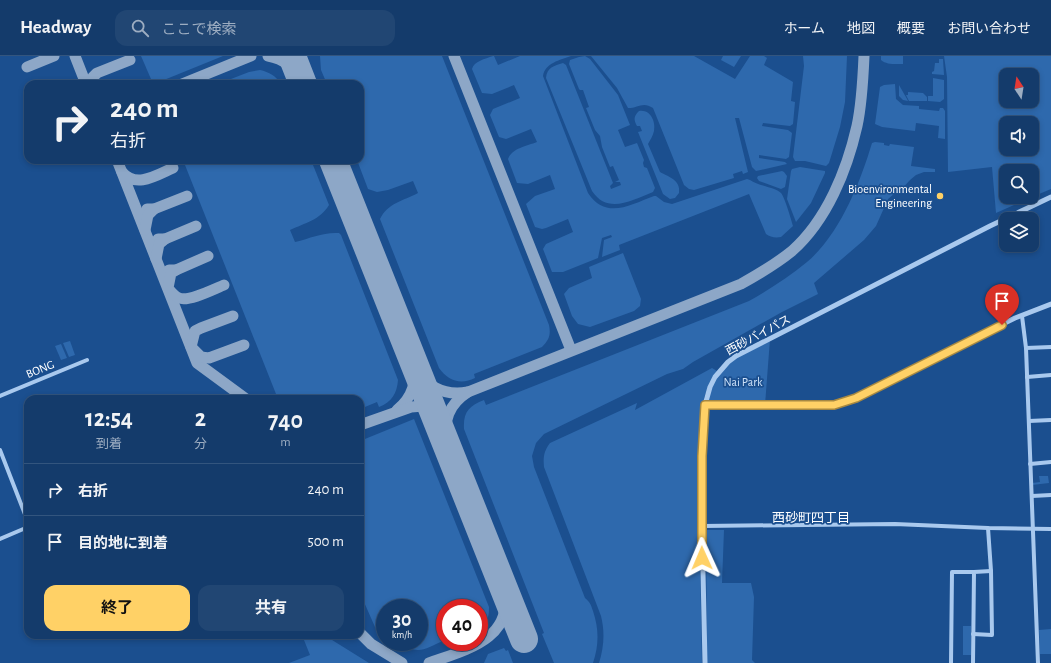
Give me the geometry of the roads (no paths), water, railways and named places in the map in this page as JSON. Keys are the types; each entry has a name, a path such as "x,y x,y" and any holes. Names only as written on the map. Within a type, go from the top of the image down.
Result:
{"street":[{"name":"西砂バイパス","path":"705,663 702,456 705,405 715,377 728,362 736,356 986,228 1051,197"},
{"path":"705,405 834,405 856,398 976,337 1051,304"},
{"path":"1022,316 1026,348 1038,663"},
{"path":"1026,348 1051,347"},
{"name":"BONG","path":"0,396 87,360"},
{"path":"1027,377 1051,375"},
{"path":"1029,421 1051,420"},
{"path":"0,450 24,512"},
{"path":"1030,464 1051,462"},
{"path":"1032,496 1051,495"},
{"path":"702,526 864,524 1051,529"},
{"path":"973,634 992,634 991,571 988,528"},
{"path":"0,539 24,529"},
{"path":"951,663 952,572 991,571"},
{"path":"972,663 974,572"}],"place":[{"name":"Bioenvironmental Engineering","path":"940,196"}],"district":[{"name":"西砂町四丁目","path":"811,518"}],"park label":[{"name":"Nai Park","path":"743,382"}]}
